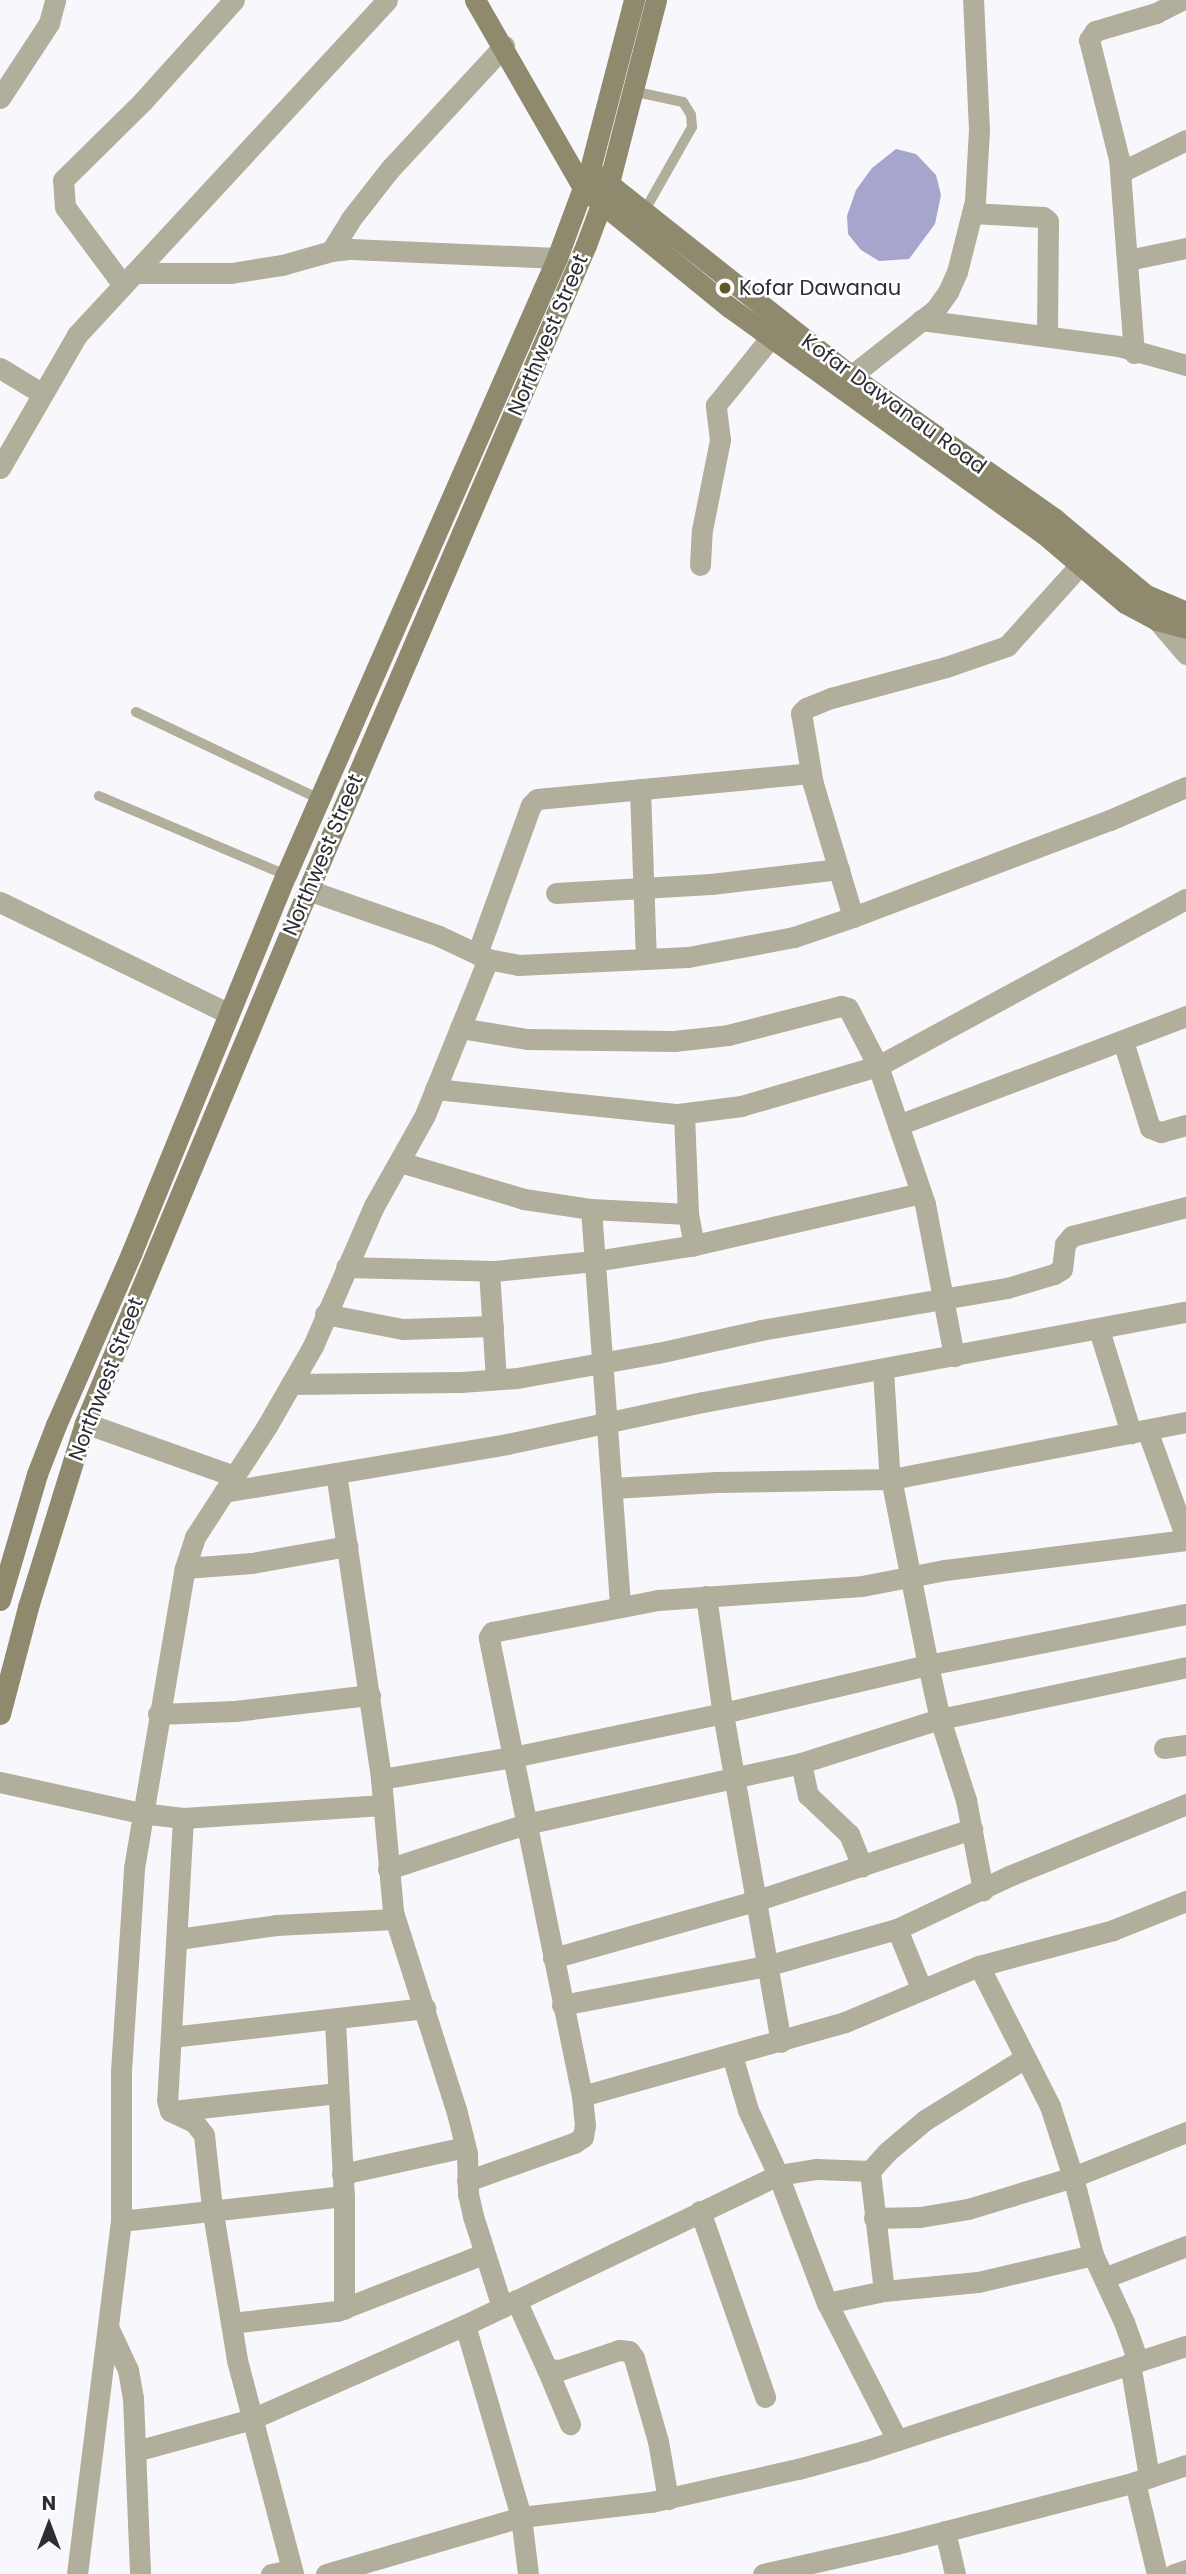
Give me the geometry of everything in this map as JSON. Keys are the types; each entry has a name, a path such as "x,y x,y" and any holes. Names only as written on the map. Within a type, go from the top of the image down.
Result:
{"main road":[{"path":"475,0 581,174 606,193 729,307 1049,527 1080,565 1125,603 1157,620 1186,628"},
{"name":"Northwest Street","path":"0,1600 37,1474 131,1254 228,1013 557,258 634,0"},
{"name":"Northwest Street","path":"0,1714 28,1607 85,1423 308,890 561,309 606,193 656,0"},
{"name":"Kofar Dawanau Road","path":"606,193 644,212 851,376 1049,527 1146,595 1186,612"}],"street":[{"path":"0,98 49,23 55,0"},
{"path":"128,279 65,207 63,180 143,101 234,0"},
{"path":"0,468 77,335 223,181 387,0"},
{"path":"851,376 935,310 948,292 957,272 972,214 979,130 973,0"},
{"path":"1134,353 1121,172 1090,48 1091,34 1156,13 1182,0"},
{"path":"331,251 350,220 390,169 504,46"},
{"path":"1121,172 1186,140"},
{"path":"972,214 1042,217 1048,221 1047,336"},
{"path":"1128,260 1186,248"},
{"path":"128,279 231,273 282,265 331,251 557,258"},
{"path":"921,320 1118,346 1134,353 1186,365"},
{"path":"700,565 702,530 720,440 716,405 771,337"},
{"path":"0,368 43,394"},
{"path":"853,917 811,773 800,724 801,713 806,708 1007,646 1032,622 1080,565"},
{"path":"1157,620 1186,654"},
{"path":"78,2574 121,2221 126,1964 141,1813 185,1568 195,1537 313,1346 374,1206 416,1134 460,1028 531,805 537,799 549,797 811,773"},
{"path":"308,890 439,936 482,957 527,965 688,957 762,944 853,917 1110,820 1186,786"},
{"path":"640,789 646,959"},
{"path":"556,893 643,889 839,869"},
{"path":"435,1089 684,1114 741,1106 878,1066 1186,899"},
{"path":"0,902 228,1013"},
{"path":"460,1028 527,1039 674,1041 728,1035 841,1006 853,1012 878,1066 930,1223 954,1356"},
{"path":"898,1125 1186,1016"},
{"path":"1123,1041 1150,1128 1161,1132 1186,1125"},
{"path":"684,1114 688,1214 694,1245"},
{"path":"400,1162 524,1199 591,1209 688,1214"},
{"path":"346,1267 489,1271 595,1261 694,1245 921,1193"},
{"path":"291,1384 496,1379 659,1353 761,1331 1007,1288 1054,1275 1062,1269 1065,1244 1072,1236 1186,1207"},
{"path":"591,1209 620,1607"},
{"path":"489,1271 496,1379"},
{"path":"85,1423 229,1484 336,1473 475,1450 608,1422 1186,1312"},
{"path":"325,1314 403,1329 493,1326"},
{"path":"467,2181 574,2143 583,2137 582,2096 489,1637 492,1632 620,1607 706,1596 862,1586 1186,1539 1099,1330"},
{"path":"883,1370 892,1479 928,1665 940,1719 972,1829 983,1890"},
{"path":"612,1488 717,1482 892,1479 1186,1422"},
{"path":"336,1473 381,1779 395,1919 425,2008 465,2147 467,2181 483,2254 547,2369 570,2424"},
{"path":"185,1568 252,1563 347,1546"},
{"path":"706,1596 734,1779 781,2042"},
{"path":"381,1779 513,1756 723,1713 928,1665 1186,1614"},
{"path":"388,1869 526,1824 801,1763 940,1719 1186,1667"},
{"path":"158,1714 235,1711 369,1695"},
{"path":"1164,1748 1186,1745"},
{"path":"801,1763 808,1795 849,1834 862,1867"},
{"path":"0,1782 141,1813 183,1818 383,1805"},
{"path":"562,2005 766,1966 897,1929 1009,1876 1186,1804"},
{"path":"170,2111 167,2100 183,1818"},
{"path":"553,1958 755,1901 972,1829"},
{"path":"582,2096 845,2022 979,1966 1113,1930 1186,1901"},
{"path":"178,1939 276,1925 395,1919"},
{"path":"897,1929 921,1988"},
{"path":"979,1966 1050,2106 1073,2177 1093,2255 1134,2362 1142,2479 1157,2574"},
{"path":"171,2037 335,2021 425,2008"},
{"path":"335,2021 344,2196 344,2309"},
{"path":"732,2055 748,2110 778,2175 827,2303 897,2440"},
{"path":"884,2291 870,2171 887,2152 925,2120 1025,2058"},
{"path":"170,2111 338,2093"},
{"path":"170,2111 194,2122 204,2135 231,2323 252,2419 293,2572 271,2574"},
{"path":"874,2218 920,2217 968,2209 1073,2177 1186,2132"},
{"path":"342,2174 465,2147"},
{"path":"136,2451 252,2419 465,2325 778,2175 817,2169 870,2171"},
{"path":"121,2221 344,2196"},
{"path":"700,2211 765,2397"},
{"path":"1104,2278 1186,2246"},
{"path":"231,2323 313,2315 344,2309 483,2254"},
{"path":"827,2303 884,2291 978,2282 1093,2255"},
{"path":"465,2325 521,2517 528,2574"},
{"path":"109,2329 128,2370 136,2451 140,2574"},
{"path":"326,2574 521,2517 668,2499 798,2469 897,2440 1186,2346"},
{"path":"547,2369 561,2370 619,2350 628,2351 634,2358 659,2441 668,2499"},
{"path":"763,2574 787,2571 945,2531 1186,2465"},
{"path":"945,2531 956,2574"},
{"path":"1174,2574 1186,2570"}],"lane":[{"path":"632,90 683,102 691,114 692,127 644,212"},
{"path":"136,712 319,799"},
{"path":"99,796 286,875"}],"water":[{"path":"896,149 916,154 936,175 941,195 935,224 909,259 879,261 861,250 848,234 847,216 856,190 872,168"}],"place":[{"name":"Kofar Dawanau","path":"725,288"}]}
